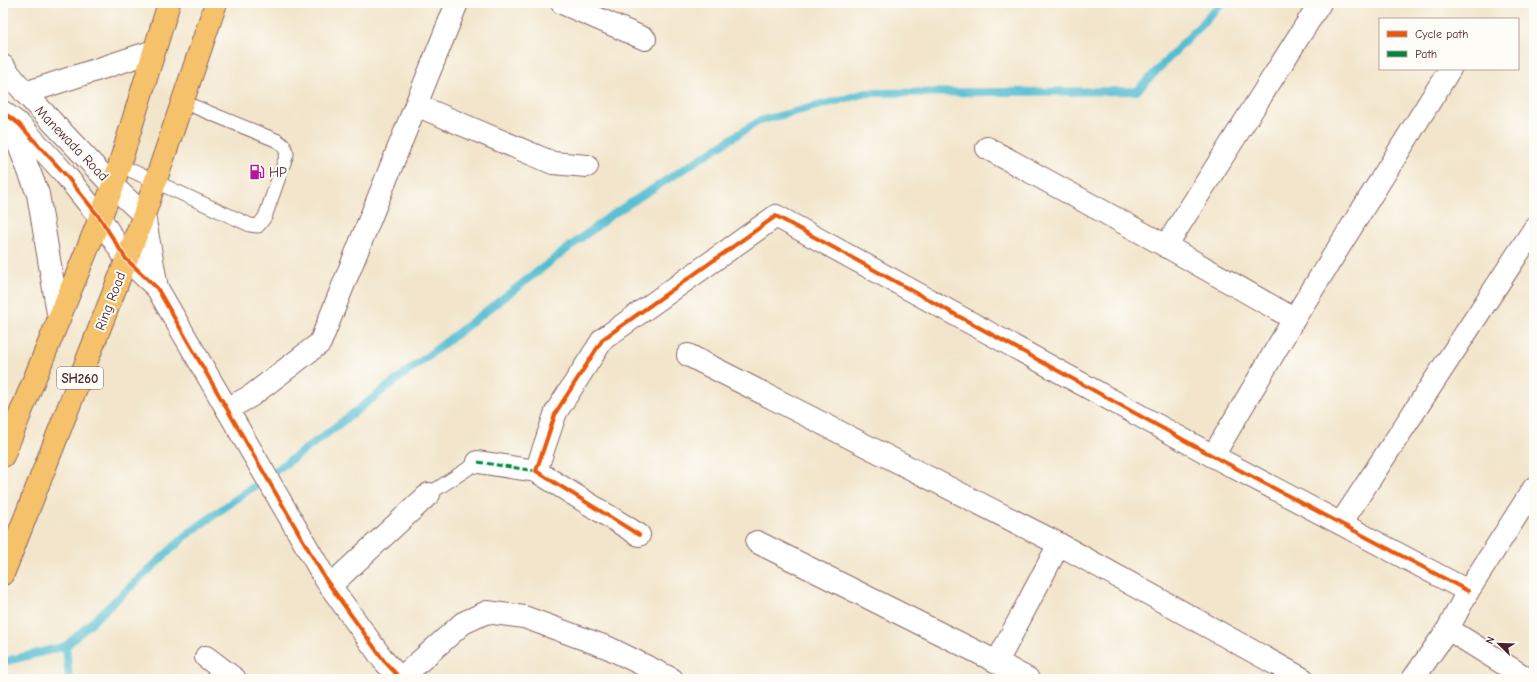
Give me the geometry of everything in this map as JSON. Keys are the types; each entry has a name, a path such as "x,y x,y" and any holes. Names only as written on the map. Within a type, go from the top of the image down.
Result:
{"highway":[{"name":"SH260","path":"3,456 113,186 169,3"},
{"name":"Ring Road","path":"3,574 144,215 216,3"}],"street":[{"path":"226,409 251,396 320,343 457,3"},
{"path":"562,3 645,39"},
{"path":"1166,246 1320,3"},
{"path":"25,94 154,51"},
{"name":"Manewada Road","path":"3,66 25,94 113,186 144,215"},
{"path":"1213,456 1294,318 1449,70"},
{"path":"416,105 553,163 586,166"},
{"path":"5,113 19,124 64,173 100,218 126,259 157,288 330,586 384,661 401,679 463,623 487,612 524,617 609,648 672,679"},
{"path":"5,113 38,194 58,319"},
{"path":"987,148 1294,318"},
{"path":"144,215 157,288"},
{"path":"536,471 556,412 602,339 776,216 1213,456 1468,591"},
{"path":"1340,522 1534,229"},
{"path":"688,355 1058,544 1303,679"},
{"path":"478,462 536,471 639,536"},
{"path":"1413,679 1448,629 1468,591 1527,513 1534,488"},
{"path":"330,586 429,494"},
{"path":"757,542 1028,679"},
{"path":"997,662 1058,544"},
{"path":"1448,629 1528,679"},
{"path":"206,656 235,679"}],"lane":[{"path":"119,165 250,225 258,226 265,218 287,154 284,146 278,141 183,102"},
{"path":"429,494 478,462"}],"waterway":[{"path":"69,679 66,646 189,533 321,438 610,216 759,121 867,93 1137,91 1222,3"},
{"path":"3,662 66,646"}],"marked path":[{"path":"478,462 536,471"}],"cycle path":[{"path":"3,112 19,124 64,173 100,218 126,259 157,288 326,580 384,661 401,679"},
{"path":"639,535 536,471 556,412 603,339 776,216 1213,456 1468,591"}],"place":[{"name":"HP","path":"257,172"}]}
